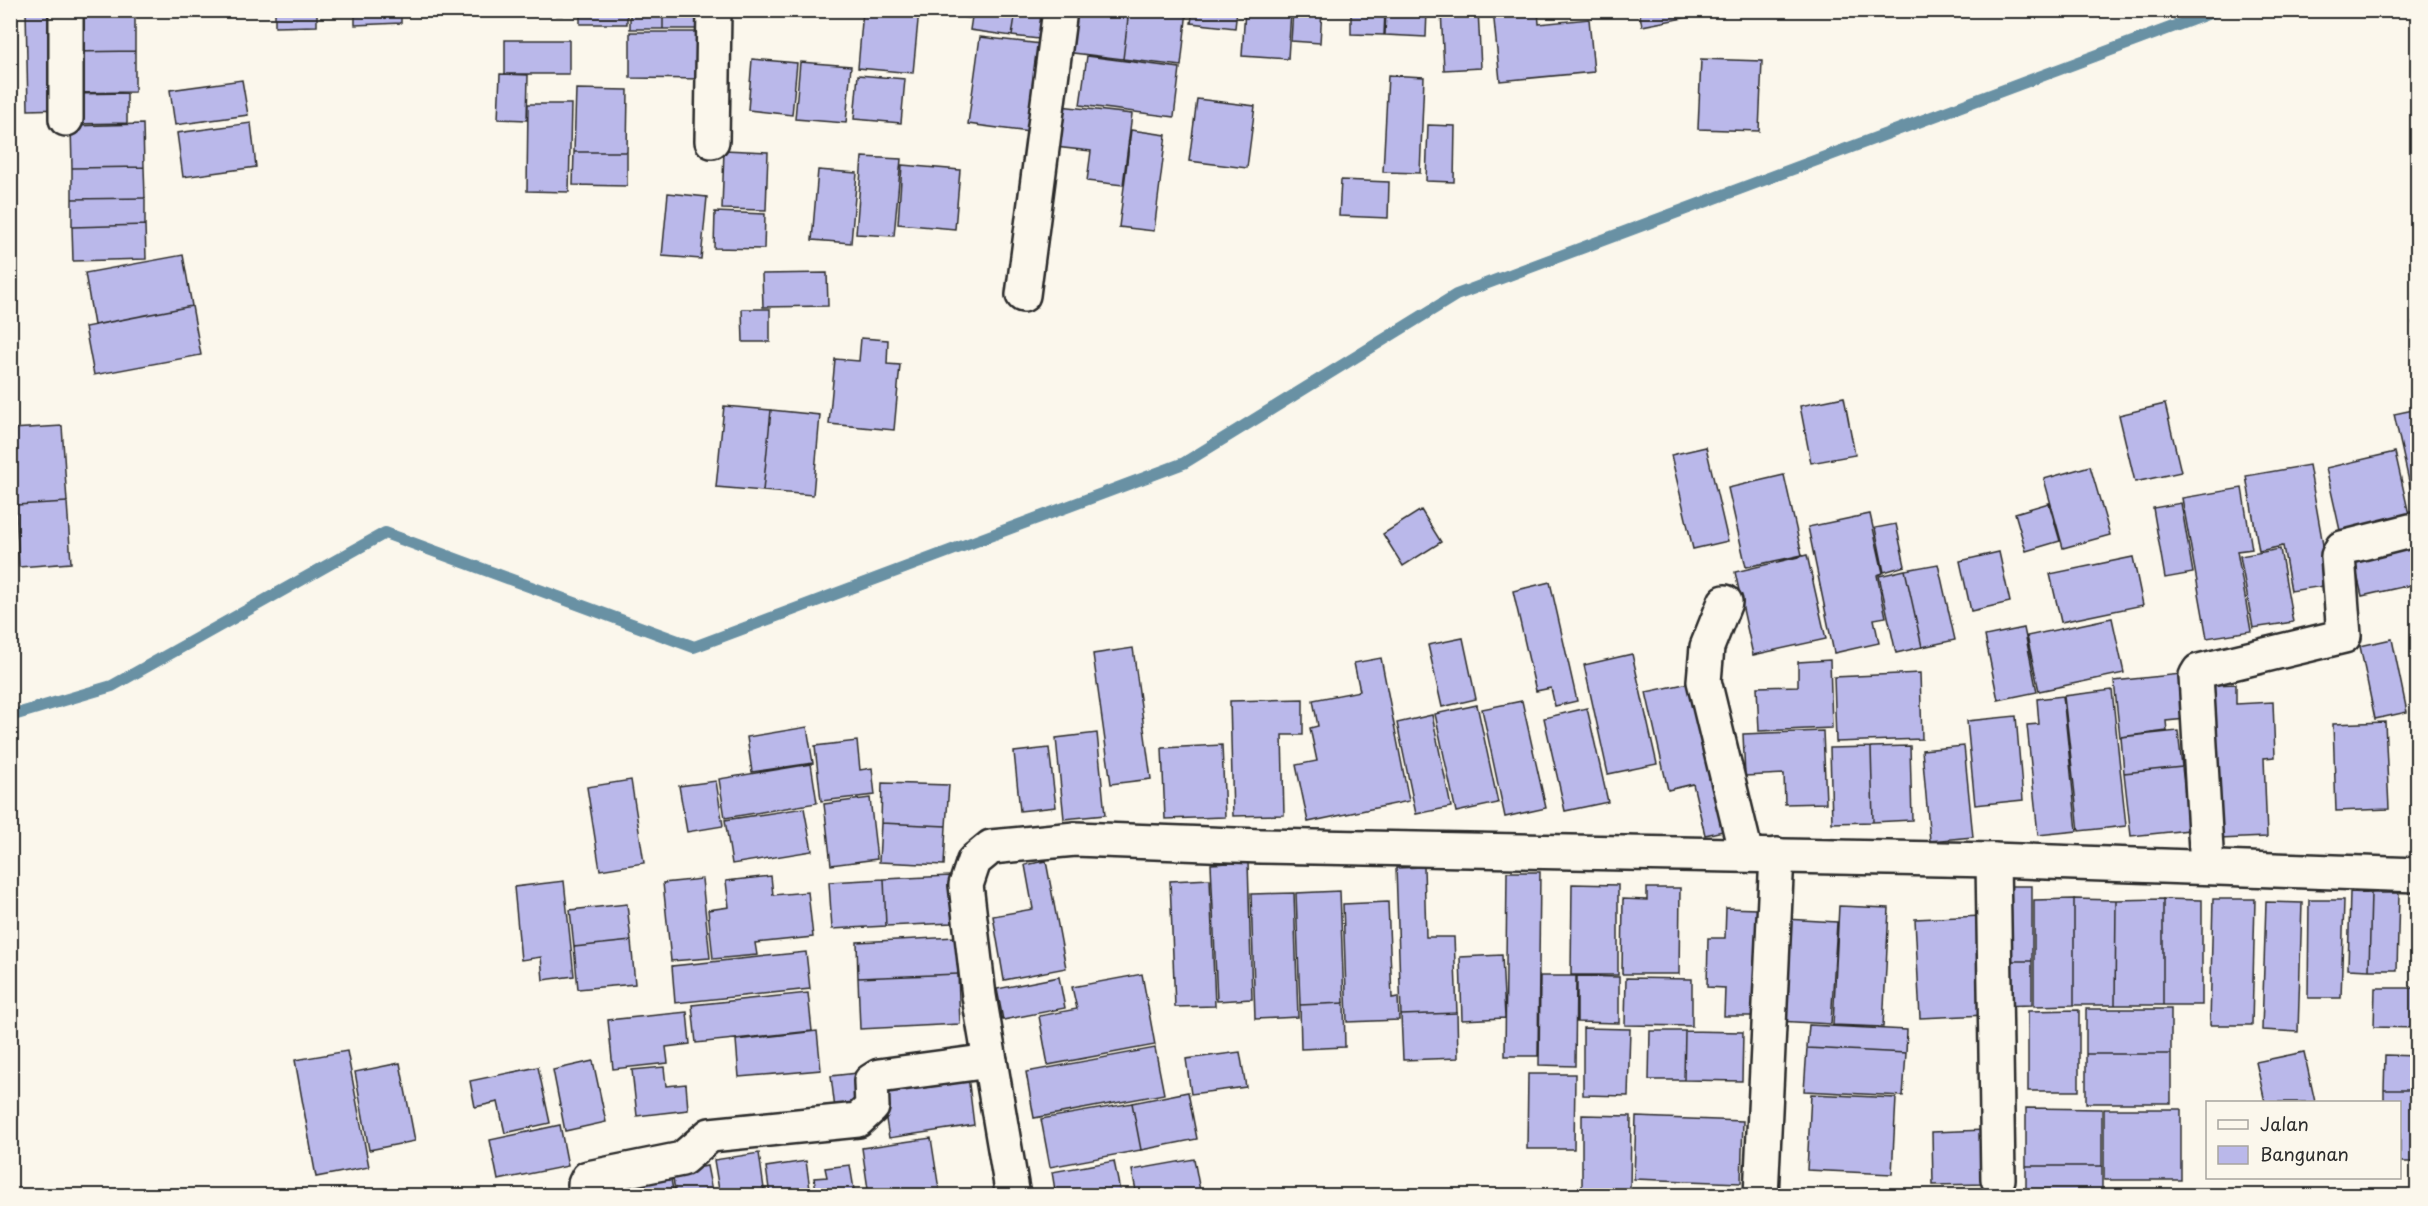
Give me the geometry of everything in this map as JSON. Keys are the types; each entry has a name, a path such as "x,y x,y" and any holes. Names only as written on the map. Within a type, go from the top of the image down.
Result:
{"street":[{"path":"66,10 66,119"},
{"path":"712,141 714,10"},
{"path":"1023,295 1060,10"},
{"path":"2207,867 2196,675 2199,671 2344,636 2338,556 2342,548 2418,529"},
{"path":"1725,602 1707,647 1704,681 1762,855 1761,1196"},
{"path":"1013,1196 968,923 966,885 974,861 991,847 1075,839 1273,846 1993,860 2418,875"},
{"path":"1993,860 1998,1179"},
{"path":"586,1196 585,1184 588,1178 682,1159 710,1135 858,1120 872,1107 871,1081 879,1077 990,1061"}],"building":[{"path":"10,10 17,10 17,53 10,53"},
{"path":"26,10 62,10 63,109 28,110"},
{"path":"71,10 135,10 135,12 71,12"},
{"path":"275,10 317,10 317,26 275,27"},
{"path":"355,10 401,10 401,23 355,25"},
{"path":"443,10 477,10 477,16 443,16"},
{"path":"478,10 562,10 562,15 478,15"},
{"path":"580,10 627,10 627,24 580,24"},
{"path":"630,10 663,10 663,29 630,29"},
{"path":"663,10 706,10 706,29 663,29"},
{"path":"863,10 919,10 913,73 858,68"},
{"path":"929,10 970,10 969,18 928,13"},
{"path":"973,10 1016,10 1012,36 970,30"},
{"path":"1016,10 1052,10 1048,40 1012,36"},
{"path":"1070,10 1129,10 1123,59 1065,52"},
{"path":"1129,10 1187,10 1181,66 1123,59"},
{"path":"1193,10 1237,10 1235,28 1191,23"},
{"path":"1245,10 1291,10 1288,59 1242,56"},
{"path":"1293,10 1322,10 1320,43 1291,41"},
{"path":"1351,10 1385,10 1384,35 1351,34"},
{"path":"1386,10 1427,10 1426,37 1385,35"},
{"path":"1441,10 1478,10 1481,68 1444,70"},
{"path":"1493,10 1538,10 1539,24 1589,19 1594,72 1500,81"},
{"path":"1639,10 1688,10 1689,17 1642,26"},
{"path":"1692,10 1718,10 1693,16"},
{"path":"71,12 135,12 135,51 71,52"},
{"path":"630,32 706,32 707,79 630,78"},
{"path":"980,37 1041,44 1029,132 968,124"},
{"path":"505,40 569,40 569,74 505,74"},
{"path":"135,51 135,92 71,93 71,52"},
{"path":"10,53 17,53 16,89 10,89"},
{"path":"1087,56 1180,68 1174,117 1080,105"},
{"path":"752,59 797,63 792,115 748,110"},
{"path":"1701,59 1762,61 1759,131 1698,129"},
{"path":"800,62 851,66 846,123 795,119"},
{"path":"500,74 528,75 527,120 498,119"},
{"path":"858,75 905,79 901,123 854,119"},
{"path":"1388,75 1424,77 1420,173 1383,172"},
{"path":"242,80 248,115 175,125 170,90"},
{"path":"10,89 16,89 15,143 10,142"},
{"path":"576,89 628,90 627,152 574,152"},
{"path":"127,93 127,123 71,124 71,94"},
{"path":"1197,99 1255,106 1247,168 1189,161"},
{"path":"528,104 571,104 569,192 527,191"},
{"path":"1060,106 1132,114 1123,185 1087,181 1091,151 1055,147"},
{"path":"251,123 256,167 183,177 177,133"},
{"path":"143,124 144,167 72,168 71,126"},
{"path":"1428,125 1455,126 1454,182 1426,181"},
{"path":"1131,130 1166,135 1154,231 1119,227"},
{"path":"724,150 768,152 766,210 722,209"},
{"path":"574,152 627,152 627,186 573,185"},
{"path":"862,157 901,159 894,236 856,234"},
{"path":"902,165 960,170 955,229 898,224"},
{"path":"144,167 145,198 72,199 72,168"},
{"path":"818,170 857,173 851,243 812,240"},
{"path":"1341,180 1389,182 1388,218 1339,216"},
{"path":"668,193 707,197 701,259 662,256"},
{"path":"145,198 145,225 72,227 72,199"},
{"path":"715,212 765,214 764,249 714,248"},
{"path":"145,225 146,259 73,261 72,227"},
{"path":"183,255 192,306 94,325 85,273"},
{"path":"827,273 828,306 763,307 762,274"},
{"path":"192,306 201,355 94,375 85,327"},
{"path":"742,309 770,309 770,342 743,342"},
{"path":"2418,321 2418,343 2413,322"},
{"path":"861,338 888,340 887,364 900,365 894,430 829,424 835,359 859,361"},
{"path":"1844,397 1855,455 1811,463 1800,406"},
{"path":"2165,404 2181,472 2135,482 2119,415"},
{"path":"724,406 771,410 763,491 716,487"},
{"path":"2418,409 2418,517 2417,517 2394,414"},
{"path":"771,410 820,415 813,495 763,491"},
{"path":"62,426 67,502 16,505 11,429"},
{"path":"1706,447 1728,541 1693,549 1671,455"},
{"path":"2395,452 2410,519 2341,535 2326,468"},
{"path":"2309,465 2330,585 2291,591 2283,546 2259,551 2246,476"},
{"path":"2090,466 2110,535 2063,548 2044,479"},
{"path":"1784,475 1802,555 1746,567 1728,488"},
{"path":"2242,488 2252,549 2237,551 2251,631 2207,638 2182,498"},
{"path":"67,502 71,563 19,567 16,505"},
{"path":"2049,503 2060,541 2026,551 2015,513"},
{"path":"2181,503 2193,573 2165,578 2153,508"},
{"path":"1421,510 1441,542 1403,566 1383,534"},
{"path":"1870,514 1883,573 1877,575 1886,617 1874,619 1879,643 1834,653 1808,527"},
{"path":"1896,524 1905,566 1884,572 1875,528"},
{"path":"2418,533 2418,608 2411,585 2362,596 2351,548"},
{"path":"2280,549 2293,622 2253,628 2240,556"},
{"path":"1999,552 2010,602 1971,611 1960,561"},
{"path":"1807,555 1826,639 1753,655 1735,572"},
{"path":"2133,557 2143,605 2061,622 2050,574"},
{"path":"1938,564 1955,640 1922,647 1905,570"},
{"path":"1905,570 1922,647 1896,653 1879,576"},
{"path":"1550,582 1577,701 1555,706 1551,688 1536,691 1513,591"},
{"path":"2112,618 2124,673 2039,691 2027,636"},
{"path":"2024,628 2037,692 1998,700 1985,636"},
{"path":"1463,638 1476,699 1442,707 1428,645"},
{"path":"2392,639 2407,712 2375,719 2360,646"},
{"path":"1133,648 1151,779 1111,784 1093,654"},
{"path":"1632,654 1657,764 1608,774 1584,665"},
{"path":"1381,658 1409,801 1308,822 1296,765 1317,761 1310,728 1318,726 1313,700 1360,691 1354,663"},
{"path":"1830,660 1832,728 1759,731 1757,687 1798,686 1798,662"},
{"path":"1920,673 1922,739 1836,742 1834,677"},
{"path":"2181,674 2186,719 2166,721 2167,731 2120,737 2114,681"},
{"path":"1699,681 1732,829 1705,835 1693,784 1668,790 1646,692"},
{"path":"2236,684 2236,704 2273,702 2275,757 2264,758 2267,837 2219,839 2214,685"},
{"path":"2112,690 2126,826 2079,831 2064,696"},
{"path":"2063,696 2077,831 2038,835 2027,725 2039,724 2037,699"},
{"path":"1303,699 1303,735 1282,735 1284,815 1233,816 1230,701"},
{"path":"1522,701 1546,808 1505,817 1482,709"},
{"path":"1477,705 1498,803 1456,812 1435,714"},
{"path":"1587,708 1608,802 1565,811 1544,718"},
{"path":"1432,715 1451,807 1416,814 1397,723"},
{"path":"2016,716 2023,800 1975,805 1967,721"},
{"path":"2385,722 2389,809 2336,811 2333,724"},
{"path":"807,727 813,763 752,772 747,737"},
{"path":"1823,731 1826,803 1785,804 1784,774 1745,776 1743,734"},
{"path":"2178,731 2182,767 2124,773 2121,737"},
{"path":"1097,733 1105,815 1064,819 1056,738"},
{"path":"857,741 860,770 872,768 875,795 821,801 815,746"},
{"path":"1222,745 1225,817 1165,819 1162,748"},
{"path":"1910,746 1912,820 1873,822 1871,747"},
{"path":"1964,746 1973,837 1930,841 1922,750"},
{"path":"1871,747 1873,822 1832,823 1830,748"},
{"path":"1049,748 1056,807 1020,811 1014,752"},
{"path":"811,764 817,803 725,818 719,779"},
{"path":"2182,767 2189,830 2131,836 2124,773"},
{"path":"631,780 644,863 600,870 587,787"},
{"path":"716,781 723,826 687,832 679,786"},
{"path":"882,783 949,785 946,826 881,823"},
{"path":"870,798 877,859 831,865 824,804"},
{"path":"804,808 812,851 732,864 725,820"},
{"path":"881,823 946,826 944,865 879,862"},
{"path":"1046,861 1066,968 1004,980 993,916 1033,909 1025,865"},
{"path":"1248,862 1252,999 1217,1001 1211,864"},
{"path":"1424,867 1426,937 1454,937 1457,1013 1401,1015 1396,868"},
{"path":"1507,872 1540,872 1538,1056 1505,1056"},
{"path":"771,876 773,895 808,892 813,937 755,943 757,955 713,959 708,910 729,907 726,881"},
{"path":"950,876 952,923 886,926 884,879"},
{"path":"702,879 710,958 671,961 663,883"},
{"path":"884,879 886,926 832,929 829,882"},
{"path":"1210,879 1215,1006 1175,1007 1170,881"},
{"path":"564,881 574,976 543,980 541,957 521,960 514,887"},
{"path":"1572,884 1618,885 1618,975 1571,975"},
{"path":"1998,886 2032,886 2032,961 1997,961"},
{"path":"1647,888 1680,888 1679,974 1622,974 1623,899 1647,900"},
{"path":"1340,891 1344,1003 1300,1005 1296,893"},
{"path":"2350,892 2371,893 2369,970 2348,969"},
{"path":"1294,893 1298,1017 1255,1019 1251,894"},
{"path":"2371,893 2399,893 2397,970 2369,970"},
{"path":"2074,899 2074,1005 2034,1006 2034,900"},
{"path":"2074,899 2116,900 2115,1005 2074,1005"},
{"path":"2163,899 2163,1005 2115,1005 2116,900"},
{"path":"2163,899 2202,900 2202,1005 2163,1005"},
{"path":"2213,899 2255,899 2252,1025 2210,1025"},
{"path":"2309,900 2344,900 2341,998 2308,998"},
{"path":"1388,902 1392,998 1398,997 1399,1020 1347,1022 1343,904"},
{"path":"2266,902 2302,903 2298,1032 2262,1030"},
{"path":"627,904 631,941 574,947 570,910"},
{"path":"1839,906 1889,908 1883,1027 1833,1025"},
{"path":"1726,908 1757,909 1755,1016 1724,1016 1725,988 1707,987 1708,938 1725,938"},
{"path":"1981,916 1986,1015 1920,1018 1915,919"},
{"path":"1785,919 1837,922 1831,1024 1778,1021"},
{"path":"956,937 958,974 858,978 857,942"},
{"path":"631,941 635,984 578,989 574,947"},
{"path":"806,952 810,989 675,1003 672,966"},
{"path":"1502,955 1505,1018 1462,1020 1460,957"},
{"path":"1997,961 2032,961 2032,1005 1997,1006"},
{"path":"958,974 960,1024 860,1029 858,978"},
{"path":"1142,974 1155,1045 1048,1065 1039,1016 1077,1009 1072,987"},
{"path":"1540,976 1576,976 1575,1066 1539,1065"},
{"path":"1577,976 1619,977 1619,1023 1577,1022"},
{"path":"1059,977 1065,1008 1003,1020 997,989"},
{"path":"1626,978 1692,979 1692,1026 1625,1025"},
{"path":"2375,988 2418,988 2418,1028 2374,1027"},
{"path":"808,993 812,1031 696,1043 692,1005"},
{"path":"1344,1003 1345,1047 1301,1049 1300,1005"},
{"path":"2086,1009 2171,1009 2171,1054 2086,1054"},
{"path":"2079,1010 2079,1091 2028,1091 2028,1011"},
{"path":"687,1012 690,1044 666,1047 668,1063 613,1069 608,1020"},
{"path":"1457,1013 1458,1058 1403,1060 1401,1015"},
{"path":"1809,1025 1907,1030 1906,1053 1807,1048"},
{"path":"1583,1028 1630,1029 1628,1096 1583,1095"},
{"path":"817,1031 821,1070 739,1077 736,1040"},
{"path":"1650,1031 1685,1031 1684,1080 1649,1080"},
{"path":"1685,1031 1743,1032 1742,1081 1684,1080"},
{"path":"1155,1048 1164,1094 1034,1118 1026,1072"},
{"path":"1807,1048 1906,1053 1903,1096 1804,1091"},
{"path":"347,1051 369,1167 316,1177 295,1060"},
{"path":"1240,1052 1246,1087 1191,1094 1186,1059"},
{"path":"2304,1052 2315,1101 2265,1101 2256,1062"},
{"path":"2086,1054 2171,1054 2171,1103 2086,1103"},
{"path":"2385,1055 2418,1056 2418,1090 2384,1090"},
{"path":"593,1061 606,1122 565,1131 553,1070"},
{"path":"400,1063 415,1141 369,1150 355,1072"},
{"path":"538,1067 550,1123 505,1133 498,1102 475,1107 470,1081"},
{"path":"664,1067 666,1086 686,1084 688,1110 637,1116 632,1070"},
{"path":"857,1073 861,1106 835,1109 831,1076"},
{"path":"1528,1074 1575,1074 1574,1149 1527,1149"},
{"path":"968,1076 974,1125 889,1138 881,1088"},
{"path":"2384,1090 2418,1090 2418,1162 2401,1162 2401,1101 2384,1101"},
{"path":"1188,1092 1197,1139 1141,1150 1132,1103"},
{"path":"1811,1094 1896,1098 1892,1174 1807,1170"},
{"path":"1132,1103 1141,1150 1050,1167 1041,1119"},
{"path":"2026,1108 2102,1109 2102,1166 2026,1166"},
{"path":"2104,1109 2181,1109 2181,1180 2104,1180"},
{"path":"1582,1115 1631,1116 1630,1193 1582,1193"},
{"path":"1636,1117 1743,1121 1741,1183 1634,1179"},
{"path":"560,1125 568,1166 498,1180 490,1140"},
{"path":"1986,1130 1987,1184 1933,1185 1932,1132"},
{"path":"931,1138 940,1196 869,1196 862,1148"},
{"path":"759,1153 765,1196 720,1196 714,1160"},
{"path":"1194,1159 1201,1196 1137,1196 1132,1170"},
{"path":"806,1161 811,1196 770,1196 766,1167"},
{"path":"1114,1161 1121,1196 1056,1196 1052,1172"},
{"path":"850,1165 855,1196 817,1196 814,1178 827,1177 825,1168"},
{"path":"707,1166 713,1196 676,1196 672,1173"},
{"path":"2026,1166 2102,1166 2102,1196 2026,1196"},
{"path":"670,1174 674,1196 590,1196 589,1191"}],"waterway":[{"path":"10,716 112,686 385,533 694,647 1184,463 1456,295 2218,10"}]}
